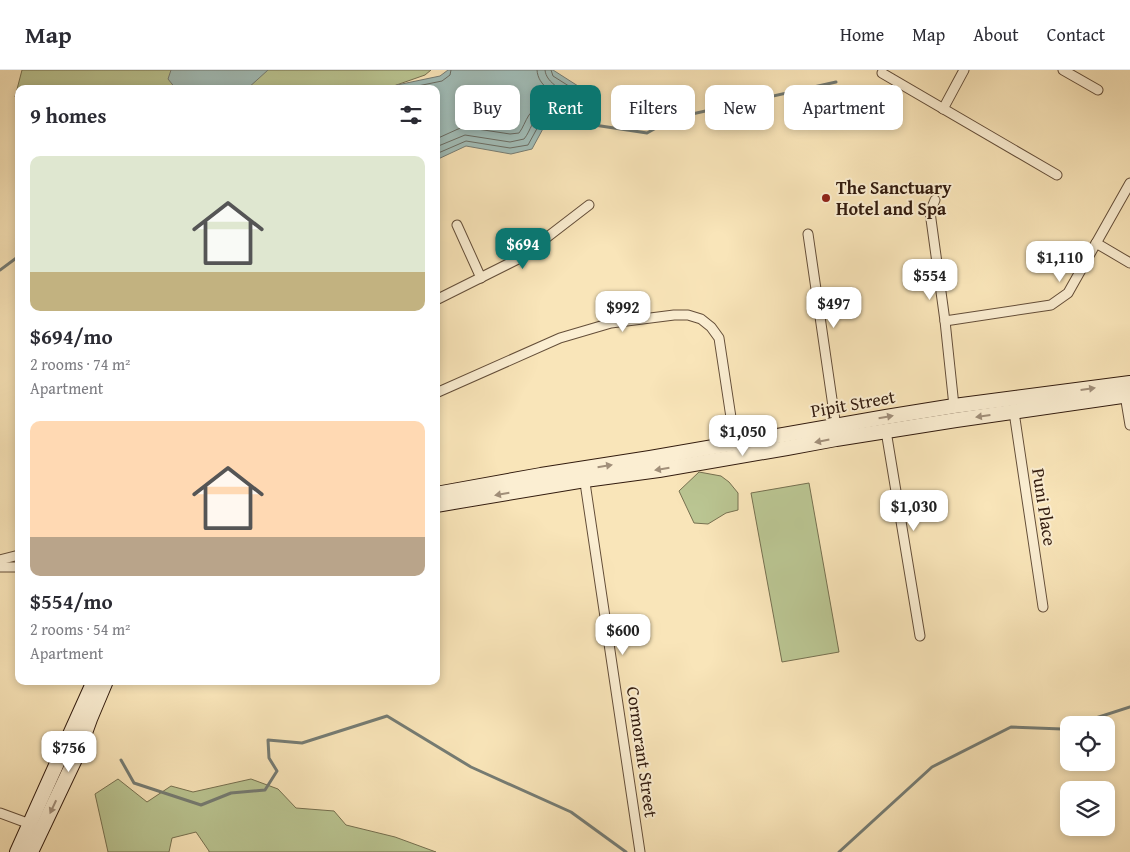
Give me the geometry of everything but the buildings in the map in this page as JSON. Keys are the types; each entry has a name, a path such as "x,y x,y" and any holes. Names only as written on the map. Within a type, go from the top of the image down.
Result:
{"main road":[{"name":"Pipit Street","path":"440,504 735,444 954,406 1128,391"},
{"name":"Pipit Street","path":"440,493 541,475 659,470 836,439 1014,412 1128,391"},
{"path":"17,852 92,685"},
{"path":"31,852 78,754 104,685"}],"street":[{"path":"943,109 964,70"},
{"path":"1062,70 1098,90"},
{"path":"882,73 1057,175"},
{"path":"945,321 1051,305 1068,293 1130,183"},
{"path":"935,200 930,212 945,321 954,406"},
{"path":"440,298 520,258 589,205"},
{"path":"457,225 481,278"},
{"path":"808,234 836,427"},
{"path":"1096,243 1130,263"},
{"path":"440,391 560,338 611,323 688,315 701,319 711,327 719,338 735,444"},
{"path":"1128,391 1130,425"},
{"name":"Puni Place","path":"1014,412 1043,607"},
{"path":"886,431 920,636"},
{"name":"Cormorant Street","path":"584,474 640,852"},
{"path":"0,560 15,556"},
{"path":"0,567 15,567"},
{"path":"0,813 30,824"}],"green space":[{"path":"22,70 431,70 425,75 396,85 18,85"},
{"path":"699,472 721,476 729,482 738,493 738,510 726,513 708,524 694,523 679,491"},
{"path":"809,483 839,652 782,662 751,493"},
{"path":"118,779 147,802 171,786 193,792 251,779 278,789 296,808 334,811 346,825 395,837 436,852 209,852 196,832 172,838 169,852 108,852 95,794"}],"water":[{"path":"171,70 268,70 251,85 173,85 168,79"},
{"path":"448,70 553,70 576,85 530,85 530,130 542,130 532,149 511,154 466,146 440,158 440,85 397,85 440,76"}],"waterway":[{"path":"601,126 647,133 674,118 836,82"},
{"path":"0,270 15,259"},
{"path":"1102,716 1130,707"},
{"path":"121,760 134,783 201,805 231,793 265,790 277,771 269,758 268,740 302,743 387,716 471,767 571,812 626,852"},
{"path":"839,852 932,767 1011,727 1060,729"}],"place":[{"name":"The Sanctuary Hotel and Spa","path":"826,198"}]}
